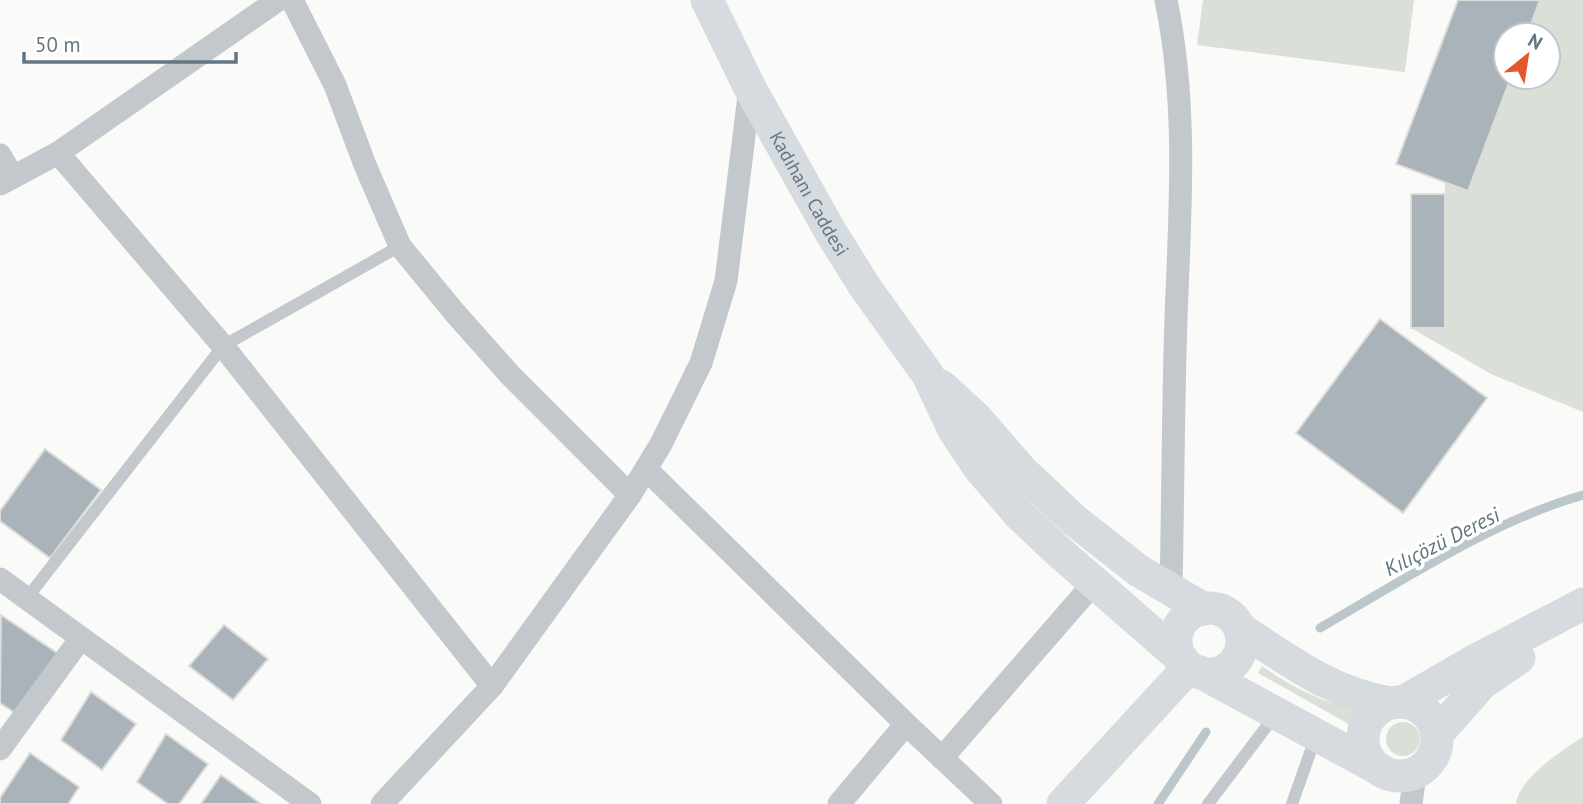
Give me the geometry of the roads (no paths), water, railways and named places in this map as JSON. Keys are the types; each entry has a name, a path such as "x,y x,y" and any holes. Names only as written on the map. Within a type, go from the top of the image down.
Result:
{"main road":[{"name":"Kadıhanı Caddesi","path":"707,0 750,88 830,231 865,287 928,375"},
{"path":"928,375 976,418 1022,471 1074,520 1139,571 1205,609"},
{"path":"928,375 954,429 980,469 1020,514 1094,583 1190,666 1403,783"},
{"path":"1403,783 1367,756 1364,734 1373,714 1381,707 1397,703 1583,604"},
{"path":"1240,629 1241,651 1236,660 1229,667 1209,674 1190,666 1176,638 1179,628 1194,612 1216,608 1226,612 1240,629 1330,685 1349,694 1415,705 1426,712 1437,734 1436,747 1432,758 1403,783"},
{"path":"1437,734 1482,683 1519,658 1583,625"},
{"path":"1063,804 1190,666"}],"street":[{"path":"0,155 7,181 58,153 278,0"},
{"path":"292,0 335,85 365,165 400,246 511,376 630,495"},
{"path":"1166,0 1178,78 1182,136 1171,589"},
{"path":"382,804 492,686 630,495 661,444 701,363 726,281 750,88"},
{"path":"58,153 223,346 492,686"},
{"path":"646,469 991,804"},
{"path":"0,579 310,804"},
{"path":"942,758 1094,583"},
{"path":"0,749 82,638"},
{"path":"839,804 906,724"}],"lane":[{"path":"27,598 223,346 400,246"},
{"path":"1208,804 1276,713"},
{"path":"1292,804 1317,736"}],"waterway":[{"name":"Kılıçözü Deresi","path":"1320,628 1481,536 1549,506 1583,495"},
{"path":"1158,804 1206,732"}]}
